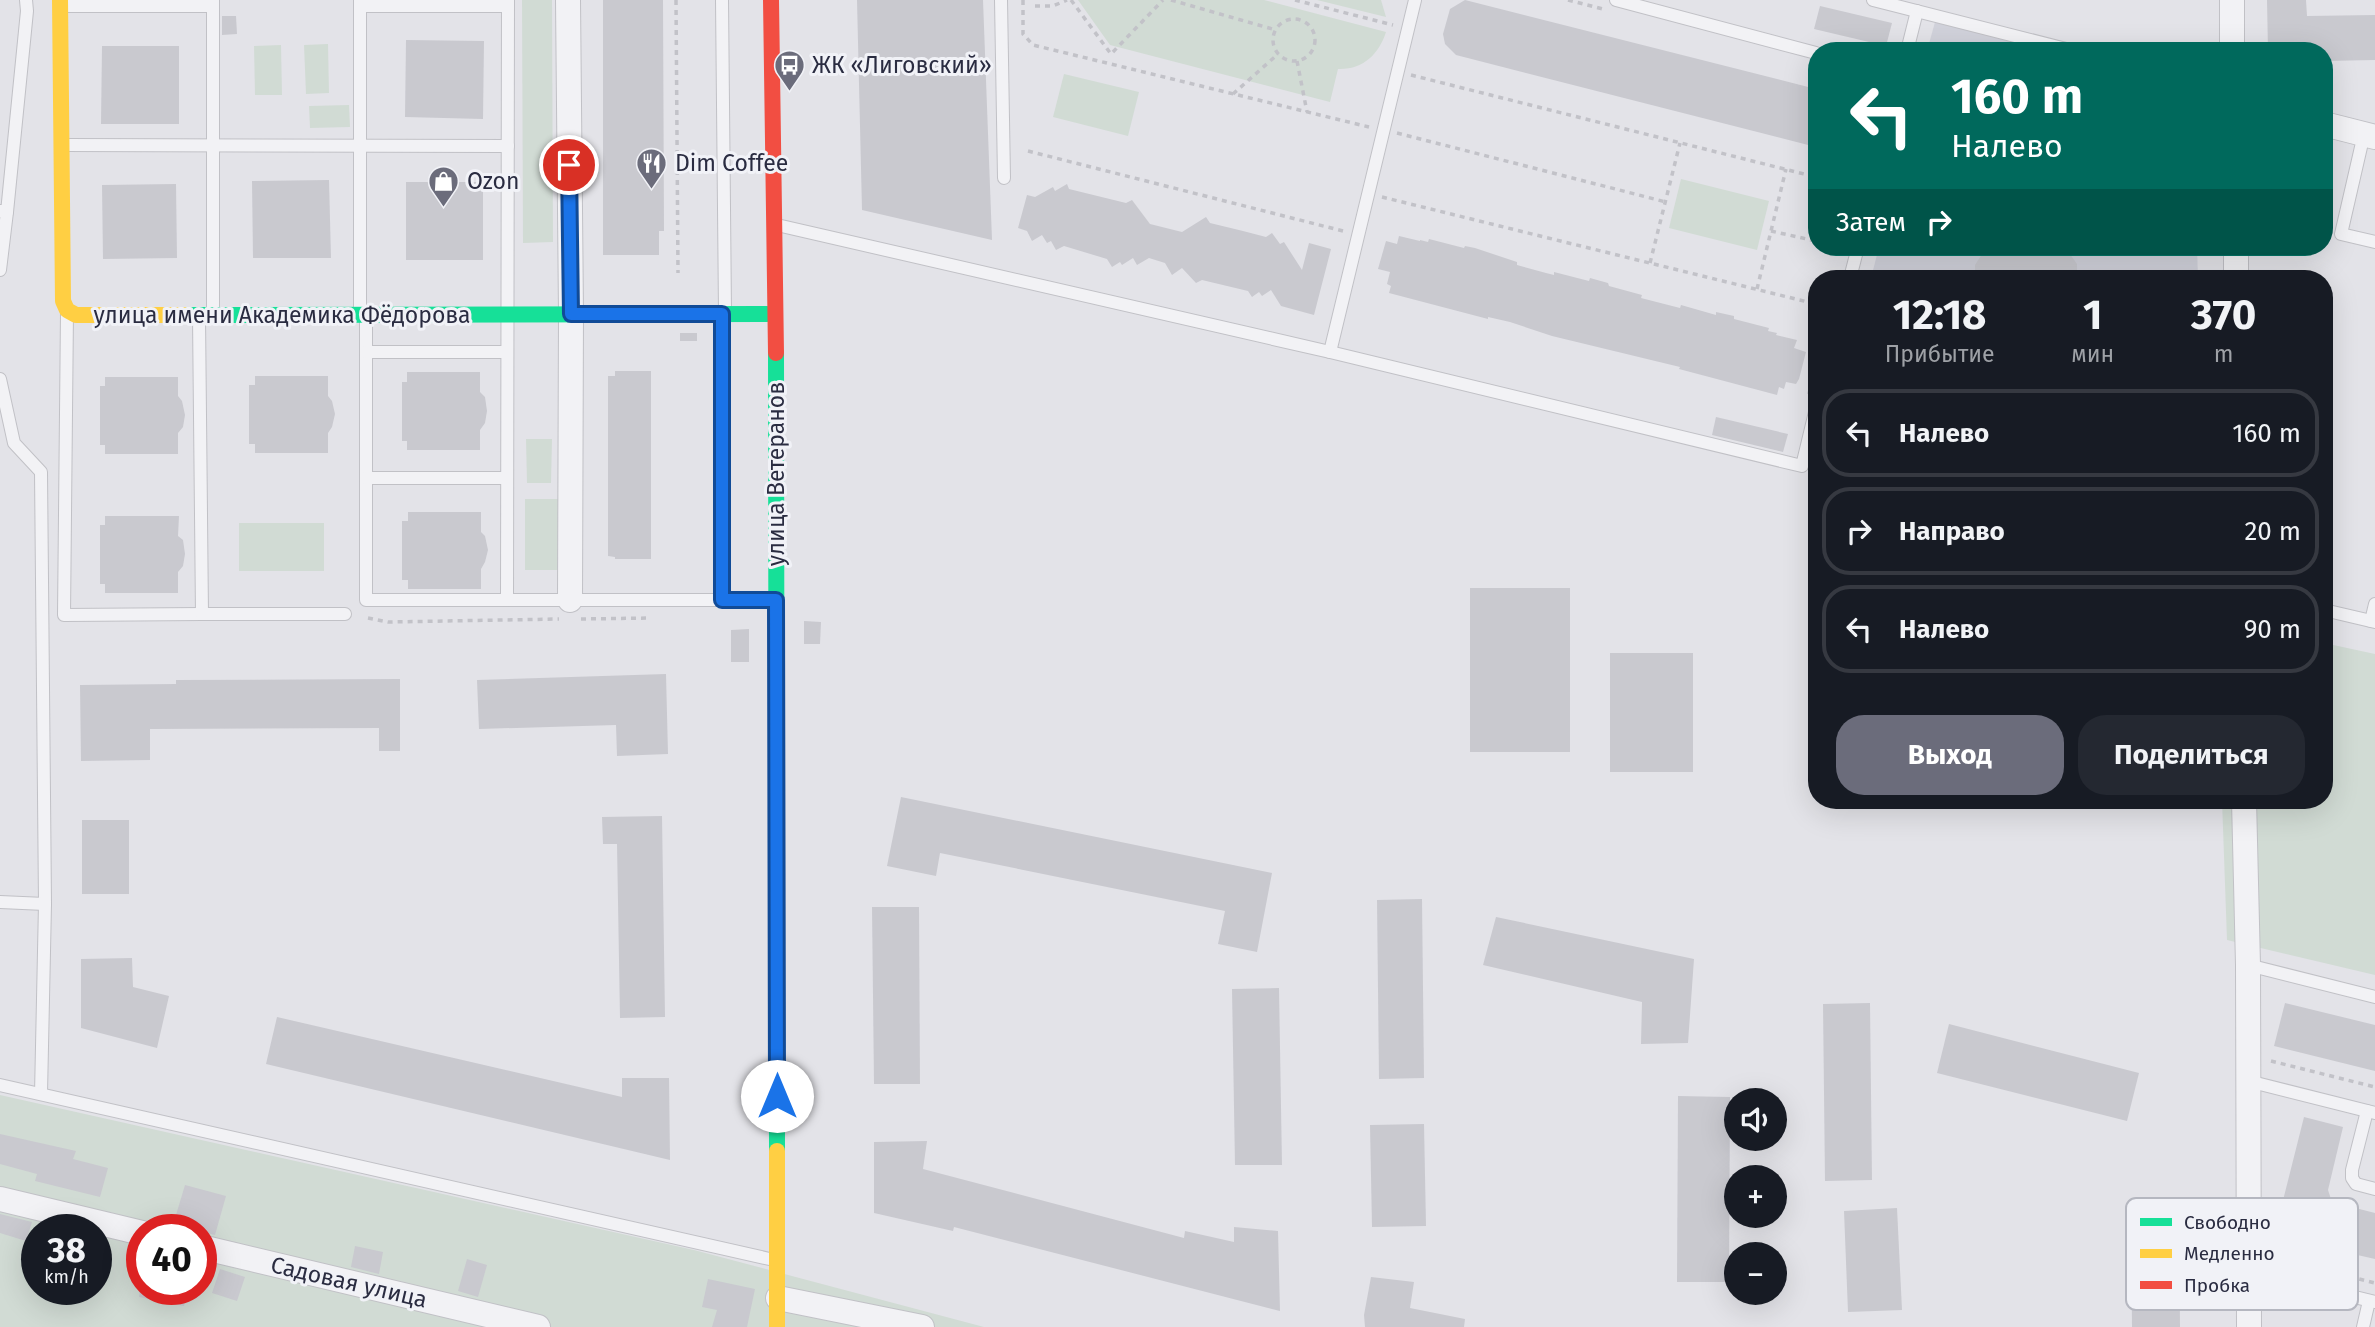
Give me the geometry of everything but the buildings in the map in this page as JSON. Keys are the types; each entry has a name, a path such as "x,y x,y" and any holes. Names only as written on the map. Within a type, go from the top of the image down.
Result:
{"street":[{"path":"568,0 570,600"},
{"name":"улица Ветеранов","path":"763,0 772,600"},
{"name":"улица Ветеранов","path":"771,0 775,224 772,600 774,1327"},
{"path":"2232,0 2232,42"},
{"name":"улица имени Академика Фёдорова","path":"60,3 63,301 67,310 76,315 767,314"},
{"path":"2333,126 2370,136"},
{"path":"2244,809 2252,1198"},
{"path":"0,1199 126,1229"},
{"name":"Садовая улица","path":"217,1251 538,1327"},
{"name":"улица Ветеранов","path":"774,1260 778,1298 774,1327"},
{"path":"778,1298 922,1327"}],"lane":[{"path":"0,270 4,211 26,24 26,0"},
{"path":"722,0 722,600"},
{"path":"1001,0 1004,178"},
{"path":"1330,352 1415,0"},
{"path":"1616,0 1808,50"},
{"path":"1873,0 2039,42"},
{"path":"60,3 213,3 213,145 206,315 202,614"},
{"path":"507,600 508,3 360,3 360,145 366,352 366,600 507,600 570,600 722,600 772,600"},
{"path":"1910,42 1917,11"},
{"path":"2370,136 2341,234 2375,242"},
{"path":"61,145 508,146"},
{"path":"775,224 1330,352 1802,466 1808,429"},
{"path":"67,310 64,615 345,614"},
{"path":"366,352 507,352"},
{"path":"0,379 14,443 41,472 45,904 41,1094"},
{"path":"366,478 508,478"},
{"path":"2333,612 2373,621 2375,604"},
{"path":"0,902 45,904"},
{"path":"2248,965 2375,997"},
{"path":"2248,1081 2371,1112 2352,1178 2356,1184 2375,1189"},
{"path":"0,1085 774,1260"},
{"path":"2363,1327 2372,1302"}],"path":[{"path":"676,0 678,273"},
{"path":"1023,0 1023,34 1033,45 1371,128"},
{"path":"1035,6 1053,6 1069,0 1111,54 1163,0"},
{"path":"1171,0 1276,30"},
{"path":"1295,0 1395,26"},
{"path":"1286,20 1307,23 1315,42 1308,55 1297,61 1278,54 1273,42 1276,30 1286,20"},
{"path":"1234,94 1278,54"},
{"path":"1297,61 1307,112"},
{"path":"1409,74 1808,175"},
{"path":"1395,132 1666,202"},
{"path":"1650,263 1680,143"},
{"path":"1028,151 1345,231"},
{"path":"1757,289 1786,169"},
{"path":"1380,196 1808,302"},
{"path":"1771,231 1808,239"},
{"path":"345,614 388,621 653,618"},
{"path":"2262,1059 2375,1087"}],"shaded area":[{"path":"522,0 552,0 553,242 523,243"},
{"path":"1078,0 1264,0 1386,32 1369,59 1355,67 1338,69 1330,102 1110,45"},
{"path":"1317,0 1381,0 1386,17"},
{"path":"1935,22 2012,42 1929,42"},
{"path":"328,44 329,93 306,94 304,45"},
{"path":"281,45 282,95 255,95 254,46"},
{"path":"1064,74 1139,92 1128,136 1053,117"},
{"path":"349,105 350,127 310,128 309,106"},
{"path":"1681,179 1769,201 1757,250 1669,228"},
{"path":"1877,256 2197,256 2198,270 1873,270"},
{"path":"526,439 552,439 551,483 527,483"},
{"path":"525,499 559,499 559,570 525,570"},
{"path":"239,523 324,523 324,571 239,571"},
{"path":"2333,645 2375,654 2375,975 2227,940 2222,809 2333,809"},
{"path":"0,1095 694,1250 984,1327 0,1327"}],"traffic: fast":[{"path":"185,315 767,314"},
{"path":"776,353 777,1151"}],"traffic: slow":[{"path":"60,0 63,301 67,310 76,315 185,315"},
{"path":"777,1151 777,1327"}],"traffic: jam":[{"path":"771,0 776,353"}],"place":[{"name":"ЖК «Лиговский»","path":"789,92"},
{"name":"Dim Coffee","path":"652,190"},
{"name":"Ozon","path":"444,208"}],"route":[{"path":"569,165 571,314 722,314 722,600 776,600 777,1096"}]}
